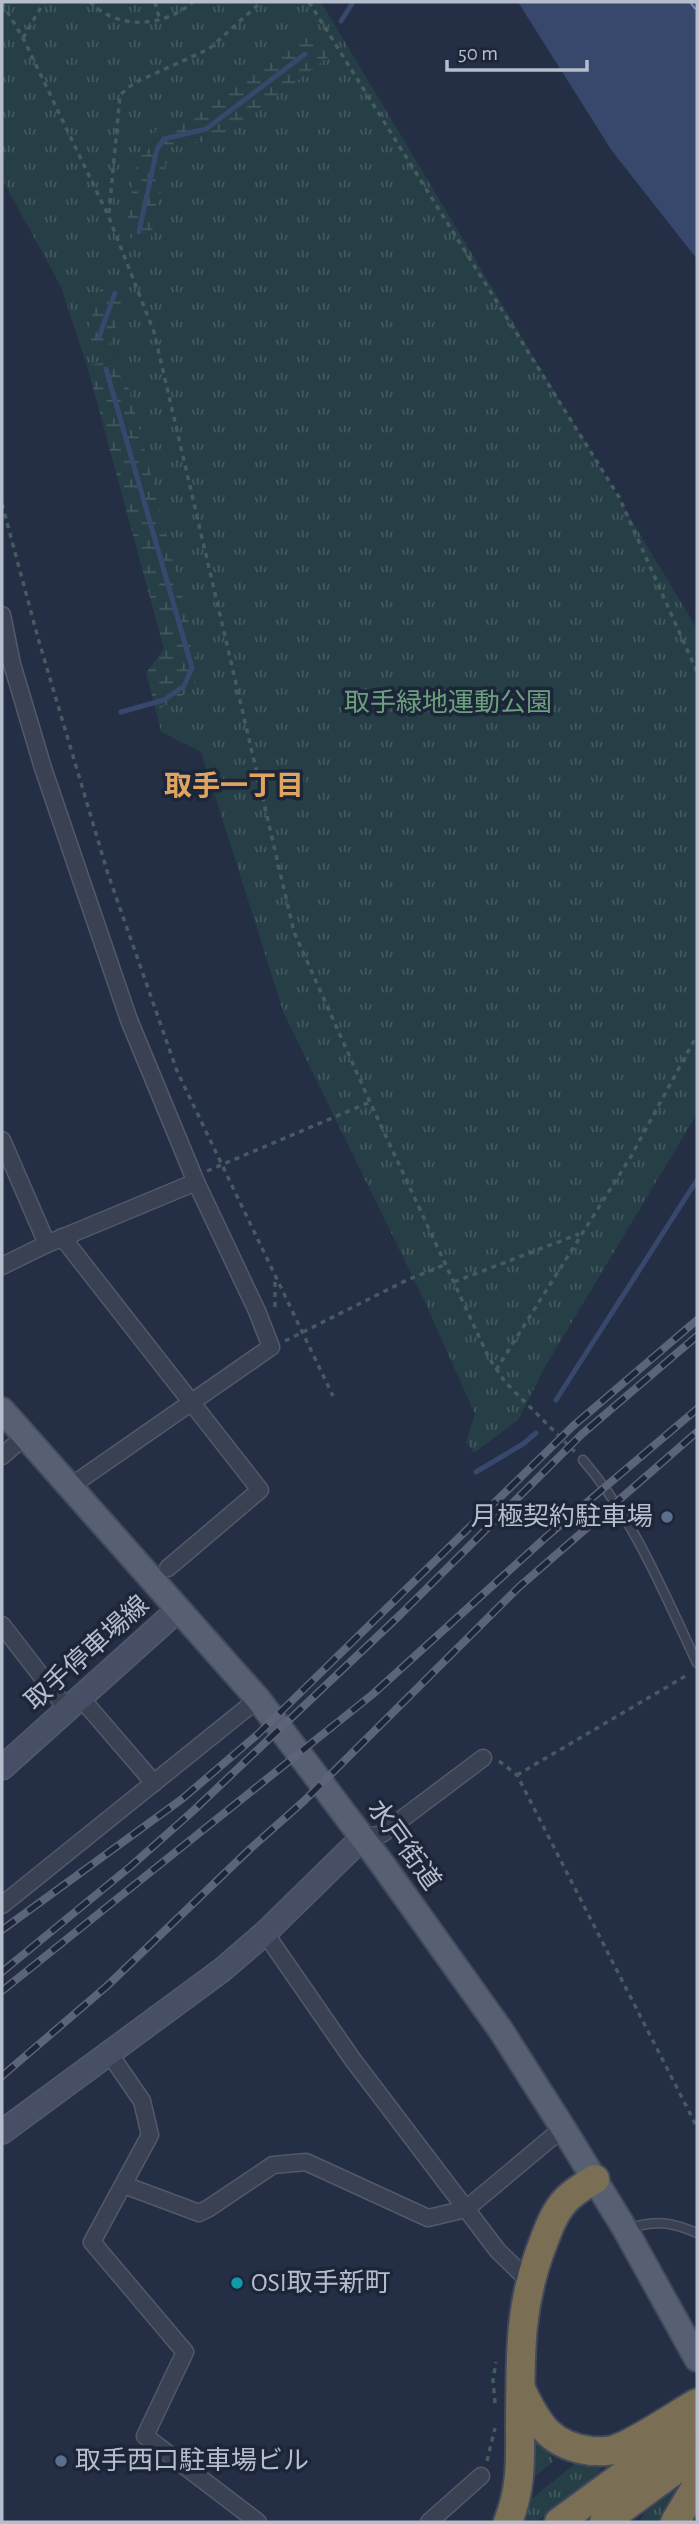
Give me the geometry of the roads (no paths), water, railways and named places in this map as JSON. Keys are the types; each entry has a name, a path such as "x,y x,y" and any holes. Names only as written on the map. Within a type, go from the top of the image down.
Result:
{"highway":[{"path":"508,2522 517,2500 522,2467 523,2312 530,2282 546,2236 565,2200 595,2179"},
{"path":"521,2389 541,2428 558,2441 578,2449 681,2461"},
{"path":"675,2522 681,2461 697,2403"},
{"path":"604,2522 681,2461 697,2421"},
{"path":"559,2522 681,2461"}],"main road":[{"name":"水戸街道","path":"2,1410 258,1699 362,1838 499,2029 563,2128 625,2229 697,2359"}],"street":[{"path":"2,615 7,662 129,1020 196,1182 257,1311 271,1347 72,1486"},
{"path":"2,1140 54,1241 260,1490 168,1568"},
{"path":"2,1266 54,1241 196,1182"},
{"path":"2,1456 25,1436"},
{"name":"取手停車場線","path":"2,1768 179,1609"},
{"path":"2,1625 73,1703 154,1783"},
{"path":"2,1905 258,1699"},
{"path":"2,2132 184,1999 265,1933 362,1838 382,1834 483,1758"},
{"path":"265,1933 353,2060 466,2209 498,2251 530,2282"},
{"path":"109,2053 142,2101 150,2135 92,2242 185,2352 145,2436 258,2522"},
{"path":"124,2186 199,2213 272,2165 306,2162 428,2218 466,2209 563,2128"},
{"path":"429,2522 481,2476"}],"lane":[{"path":"583,1460 639,1542 697,1663"},
{"path":"625,2229 645,2223 664,2222 697,2233"}],"water":[{"path":"518,2 697,2 697,259 612,151"}],"waterway":[{"path":"341,21 353,2"},
{"path":"139,232 157,149 164,139 206,129 305,54"},
{"path":"99,337 115,293"},
{"path":"106,369 192,668 184,686 164,700 121,712"},
{"path":"556,1400 697,1180"},
{"path":"476,1472 523,1444 536,1433"}],"railway":[{"path":"2,1930 182,1799 257,1735 573,1426 697,1320"},
{"path":"2,1972 193,1811 400,1615 582,1434 697,1336"},
{"path":"2,1991 373,1694 545,1538 697,1409"},
{"path":"2,2076 107,1986 304,1801 519,1587 697,1432"}],"place":[{"name":"月極契約駐車場","path":"667,1517"},
{"name":"OSI取手新町","path":"237,2283"},
{"name":"取手西口駐車場ビル","path":"61,2461"}],"district":[{"name":"取手一丁目","path":"234,787"}],"park label":[{"name":"取手緑地運動公園","path":"448,703"}]}
